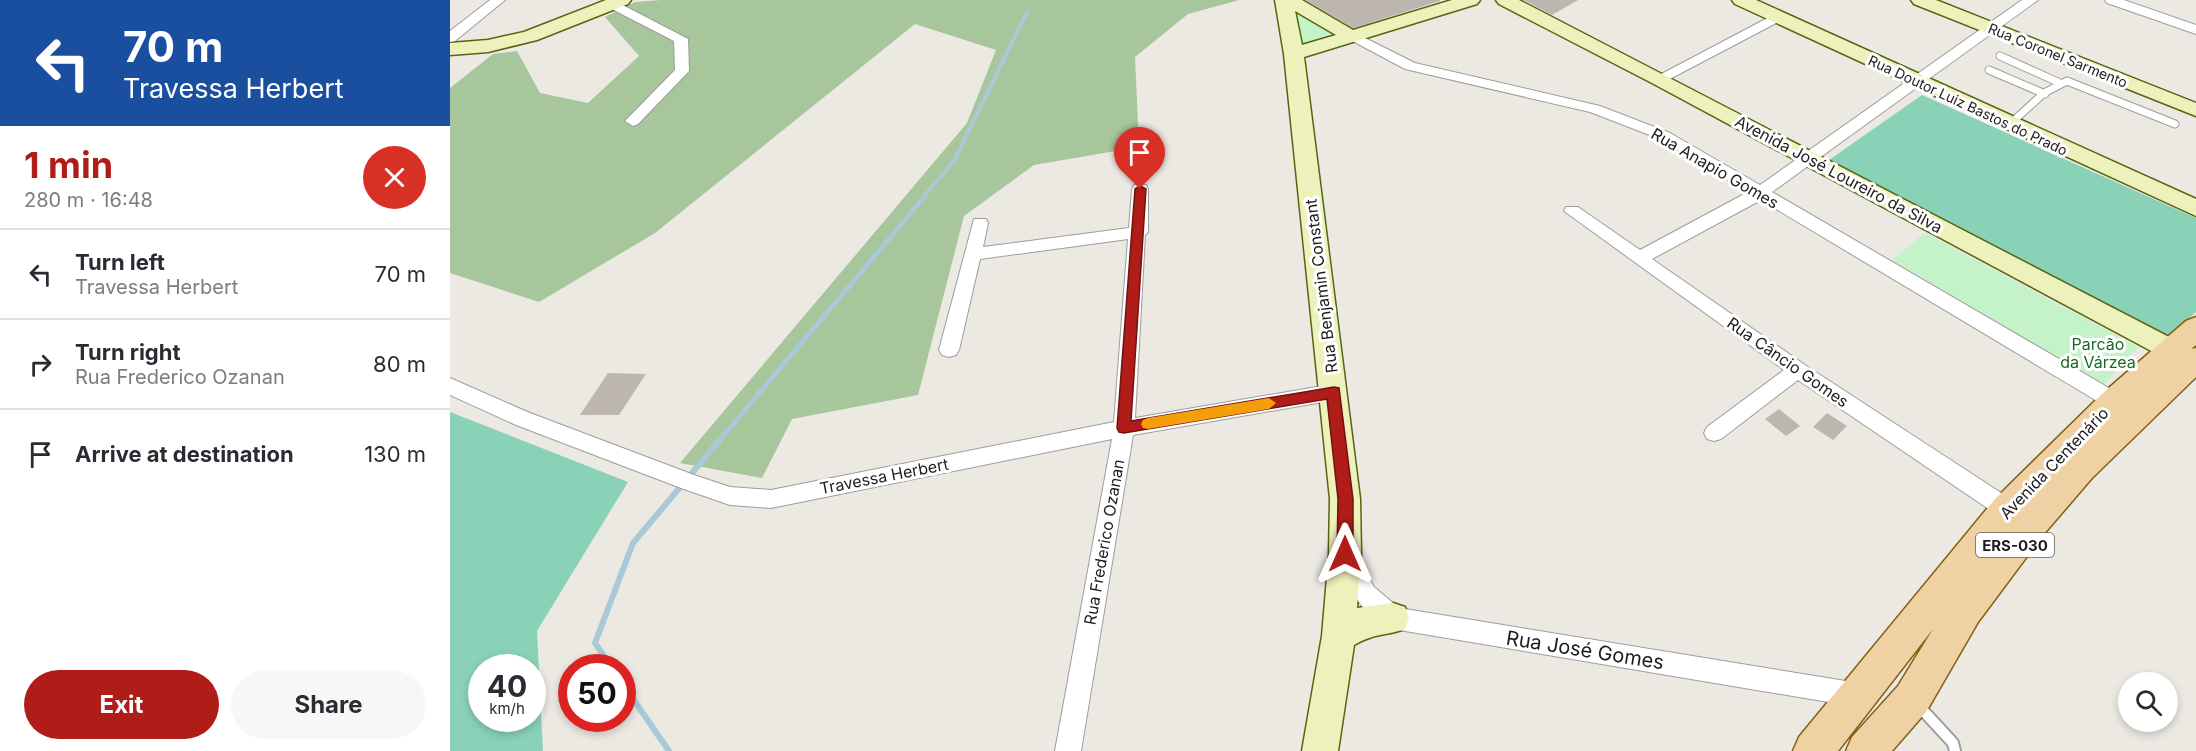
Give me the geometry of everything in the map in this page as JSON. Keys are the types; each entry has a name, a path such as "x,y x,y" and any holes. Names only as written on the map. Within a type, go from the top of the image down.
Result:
{"main road":[{"name":"Avenida Centenário","path":"1813,751 2007,509 2114,401 2190,350"},
{"name":"Avenida Centenário","path":"1866,751 1912,699 1965,610 2031,525 2190,350"},
{"path":"1855,751 1863,717 1858,695"}],"street":[{"path":"450,38 498,0"},
{"name":"Rua Benjamin Constant","path":"1284,0 1294,54 1345,499 1345,554 1339,636 1320,751"},
{"name":"Rua Anapio Gomes","path":"1289,0 1352,37 1410,66 1595,110 1665,136 2114,401"},
{"path":"1294,54 1471,0"},
{"name":"Avenida José Loureiro da Silva","path":"1505,0 1809,159 2190,350"},
{"name":"Rua Doutor Luiz Bastos do Prado","path":"1741,0 2196,208"},
{"name":"Rua Coronel Sarmento","path":"1920,0 2196,110"},
{"path":"1640,258 1760,193 2031,0"},
{"path":"2112,0 2196,30"},
{"path":"450,49 488,46 530,36 618,2 681,39 682,71 633,121"},
{"path":"1659,79 1777,17"},
{"name":"Rua Frederico Ozanan","path":"1068,751 1124,428 1139,231 1140,189"},
{"name":"Rua Câncio Gomes","path":"1572,211 1798,370 2007,509"},
{"path":"949,350 980,223"},
{"path":"972,254 1139,231"},
{"path":"1714,433 1798,370"},
{"name":"Travessa Herbert","path":"450,386 523,419 689,482 730,496 771,499 1124,428 1334,392"},
{"name":"Rua José Gomes","path":"1345,554 1365,595 1393,618 1858,695"},
{"path":"1339,636 1364,621 1393,618"}],"lane":[{"path":"2000,56 2060,83"},
{"path":"1989,70 2045,94"},
{"path":"2010,124 2045,94 2060,83 2067,81 2175,124"},
{"path":"1912,699 1953,743 1955,751"}],"green space":[{"path":"661,0 1239,0 1188,14 1135,57 1139,147 1034,165 964,216 918,395 792,419 762,478 680,463 967,123 996,50 915,24 655,233 539,302 450,273 450,88 493,54 517,51 540,93 588,103 639,56 605,17 635,2"},
{"path":"1289,4 1341,35 1298,47"},
{"path":"1922,95 2196,218 2196,312 2169,337 1829,160"},
{"name":"Parcão da Várzea","path":"1925,233 2138,347 2103,385 1892,260"},
{"path":"450,412 628,482 537,631 538,654 468,654 468,732 542,732 543,751 450,751"}],"building":[{"path":"1306,0 1440,0 1440,1 1353,28"},
{"path":"1524,0 1578,0 1552,15"},
{"path":"608,373 646,374 619,415 580,415"},
{"path":"1779,409 1800,426 1786,436 1765,419"},
{"path":"1827,413 1847,426 1833,440 1813,427"}],"waterway":[{"path":"924,196 954,161 1027,12"},
{"path":"718,442 926,195"},
{"path":"602,654 595,643 633,543 719,441"},
{"path":"636,703 669,751"}],"slow traffic":[{"path":"1148,424 1269,403"}],"route":[{"path":"1140,189 1139,231 1124,428 1334,392 1345,499 1345,554"}]}
